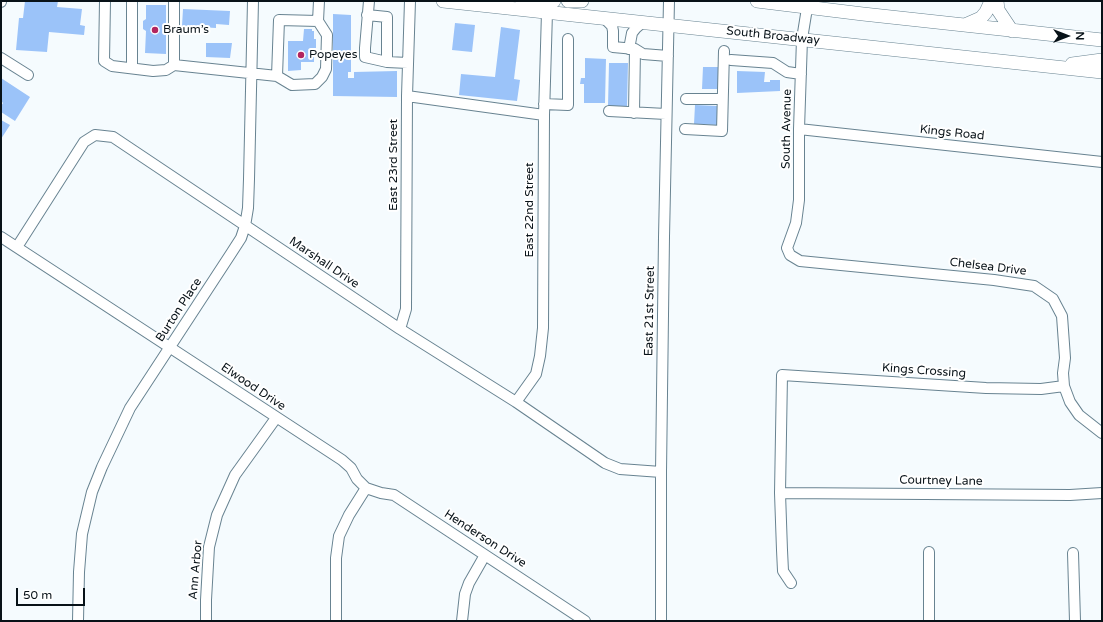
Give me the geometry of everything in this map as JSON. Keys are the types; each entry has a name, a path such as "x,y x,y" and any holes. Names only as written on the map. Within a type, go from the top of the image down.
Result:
{"main road":[{"name":"South Broadway","path":"443,1 494,6 550,7 604,18 1102,72"},
{"path":"568,1 582,1"},
{"path":"757,1 808,4 1012,31 1102,40"},
{"path":"966,25 981,18 986,12 991,1"},
{"path":"997,1 998,10 1012,31"},
{"path":"1052,66 1102,60"}],"street":[{"path":"105,1 104,62 112,66 153,71 165,70 174,65 251,73 277,76 292,85 315,84 322,77 326,69 327,35 318,21 319,1"},
{"path":"132,1 132,68"},
{"path":"174,1 174,65"},
{"name":"Burton Place","path":"78,621 79,572 82,534 92,492 102,467 130,408 171,348 238,242 245,226 248,201 253,1"},
{"path":"369,1 365,57 387,62 408,64"},
{"name":"East 23rd Street","path":"400,329 406,308 407,96 410,1"},
{"name":"East 21st Street","path":"661,621 661,472 669,1"},
{"name":"South Avenue","path":"790,255 787,248 796,223 799,200 799,129 802,39 808,4"},
{"name":"East 22nd Street","path":"516,402 536,374 540,356 542,328 544,104 550,7"},
{"path":"367,15 385,16 387,18 387,62"},
{"path":"604,18 612,26 613,47 632,49 643,54 668,56"},
{"path":"277,76 279,20 318,21"},
{"path":"634,113 632,33 643,22"},
{"path":"544,104 568,105 568,39"},
{"path":"685,129 722,131 724,51"},
{"path":"1,58 28,76"},
{"path":"731,60 773,64 792,74 801,74"},
{"path":"407,96 544,115"},
{"path":"686,99 722,99"},
{"path":"609,111 666,114"},
{"name":"Kings Road","path":"799,129 1102,162"},
{"name":"Marshall Drive","path":"17,247 84,142 95,135 113,137 400,329 516,402 605,463 620,469 661,472"},
{"name":"Elwood Drive","path":"1,237 342,460 351,468 357,479 366,488"},
{"name":"Chelsea Drive","path":"790,255 800,261 994,280 1034,286 1053,299 1062,316 1065,358 1063,373 1064,386 1070,402 1079,415 1102,432"},
{"name":"Kings Crossing","path":"780,493 782,375 986,388 1041,389 1064,386"},
{"name":"Ann Arbor","path":"206,621 209,547 218,515 236,474 276,418"},
{"path":"336,621 336,558 339,536 348,515 366,488"},
{"name":"Henderson Drive","path":"366,488 381,494 394,495 585,621"},
{"path":"780,493 783,571 791,582"},
{"name":"Courtney Lane","path":"780,493 1070,495 1102,493"},
{"path":"929,552 929,621"},
{"path":"1074,554 1075,621"},
{"path":"462,621 465,594 469,582 485,555"}],"building":[{"path":"25,1 58,1 57,7 82,9 80,25 85,26 84,35 49,32 47,52 16,50 19,18 23,18"},
{"name":"Braum’s","path":"146,5 166,5 166,54 145,53 146,31 143,29 143,21 146,19"},
{"path":"183,9 230,11 229,25 216,24 216,28 182,26"},
{"path":"333,14 351,15 351,72 348,72 348,78 354,78 354,72 397,71 397,97 333,96"},
{"path":"455,23 475,25 472,52 452,50"},
{"path":"501,27 520,30 514,79 520,80 517,101 459,95 461,74 495,77"},
{"name":"Popeyes","path":"304,29 312,29 312,31 314,31 316,48 314,48 314,62 301,62 301,70 288,71 288,41 303,41"},
{"path":"206,43 232,43 230,58 206,57"},
{"path":"585,58 606,59 605,103 584,103 584,84 580,84 581,78 585,78"},
{"path":"609,63 628,63 627,106 608,106"},
{"path":"703,67 718,67 718,89 702,89"},
{"path":"737,71 765,72 764,82 770,82 770,80 780,80 780,91 737,93"},
{"path":"1,78 30,97 15,121 1,112 1,106 3,103 1,101"},
{"path":"695,105 718,106 717,125 694,124"},
{"path":"1,120 10,125 1,139"}],"place":[{"name":"Braum’s","path":"155,30"},
{"name":"Popeyes","path":"301,55"}]}
